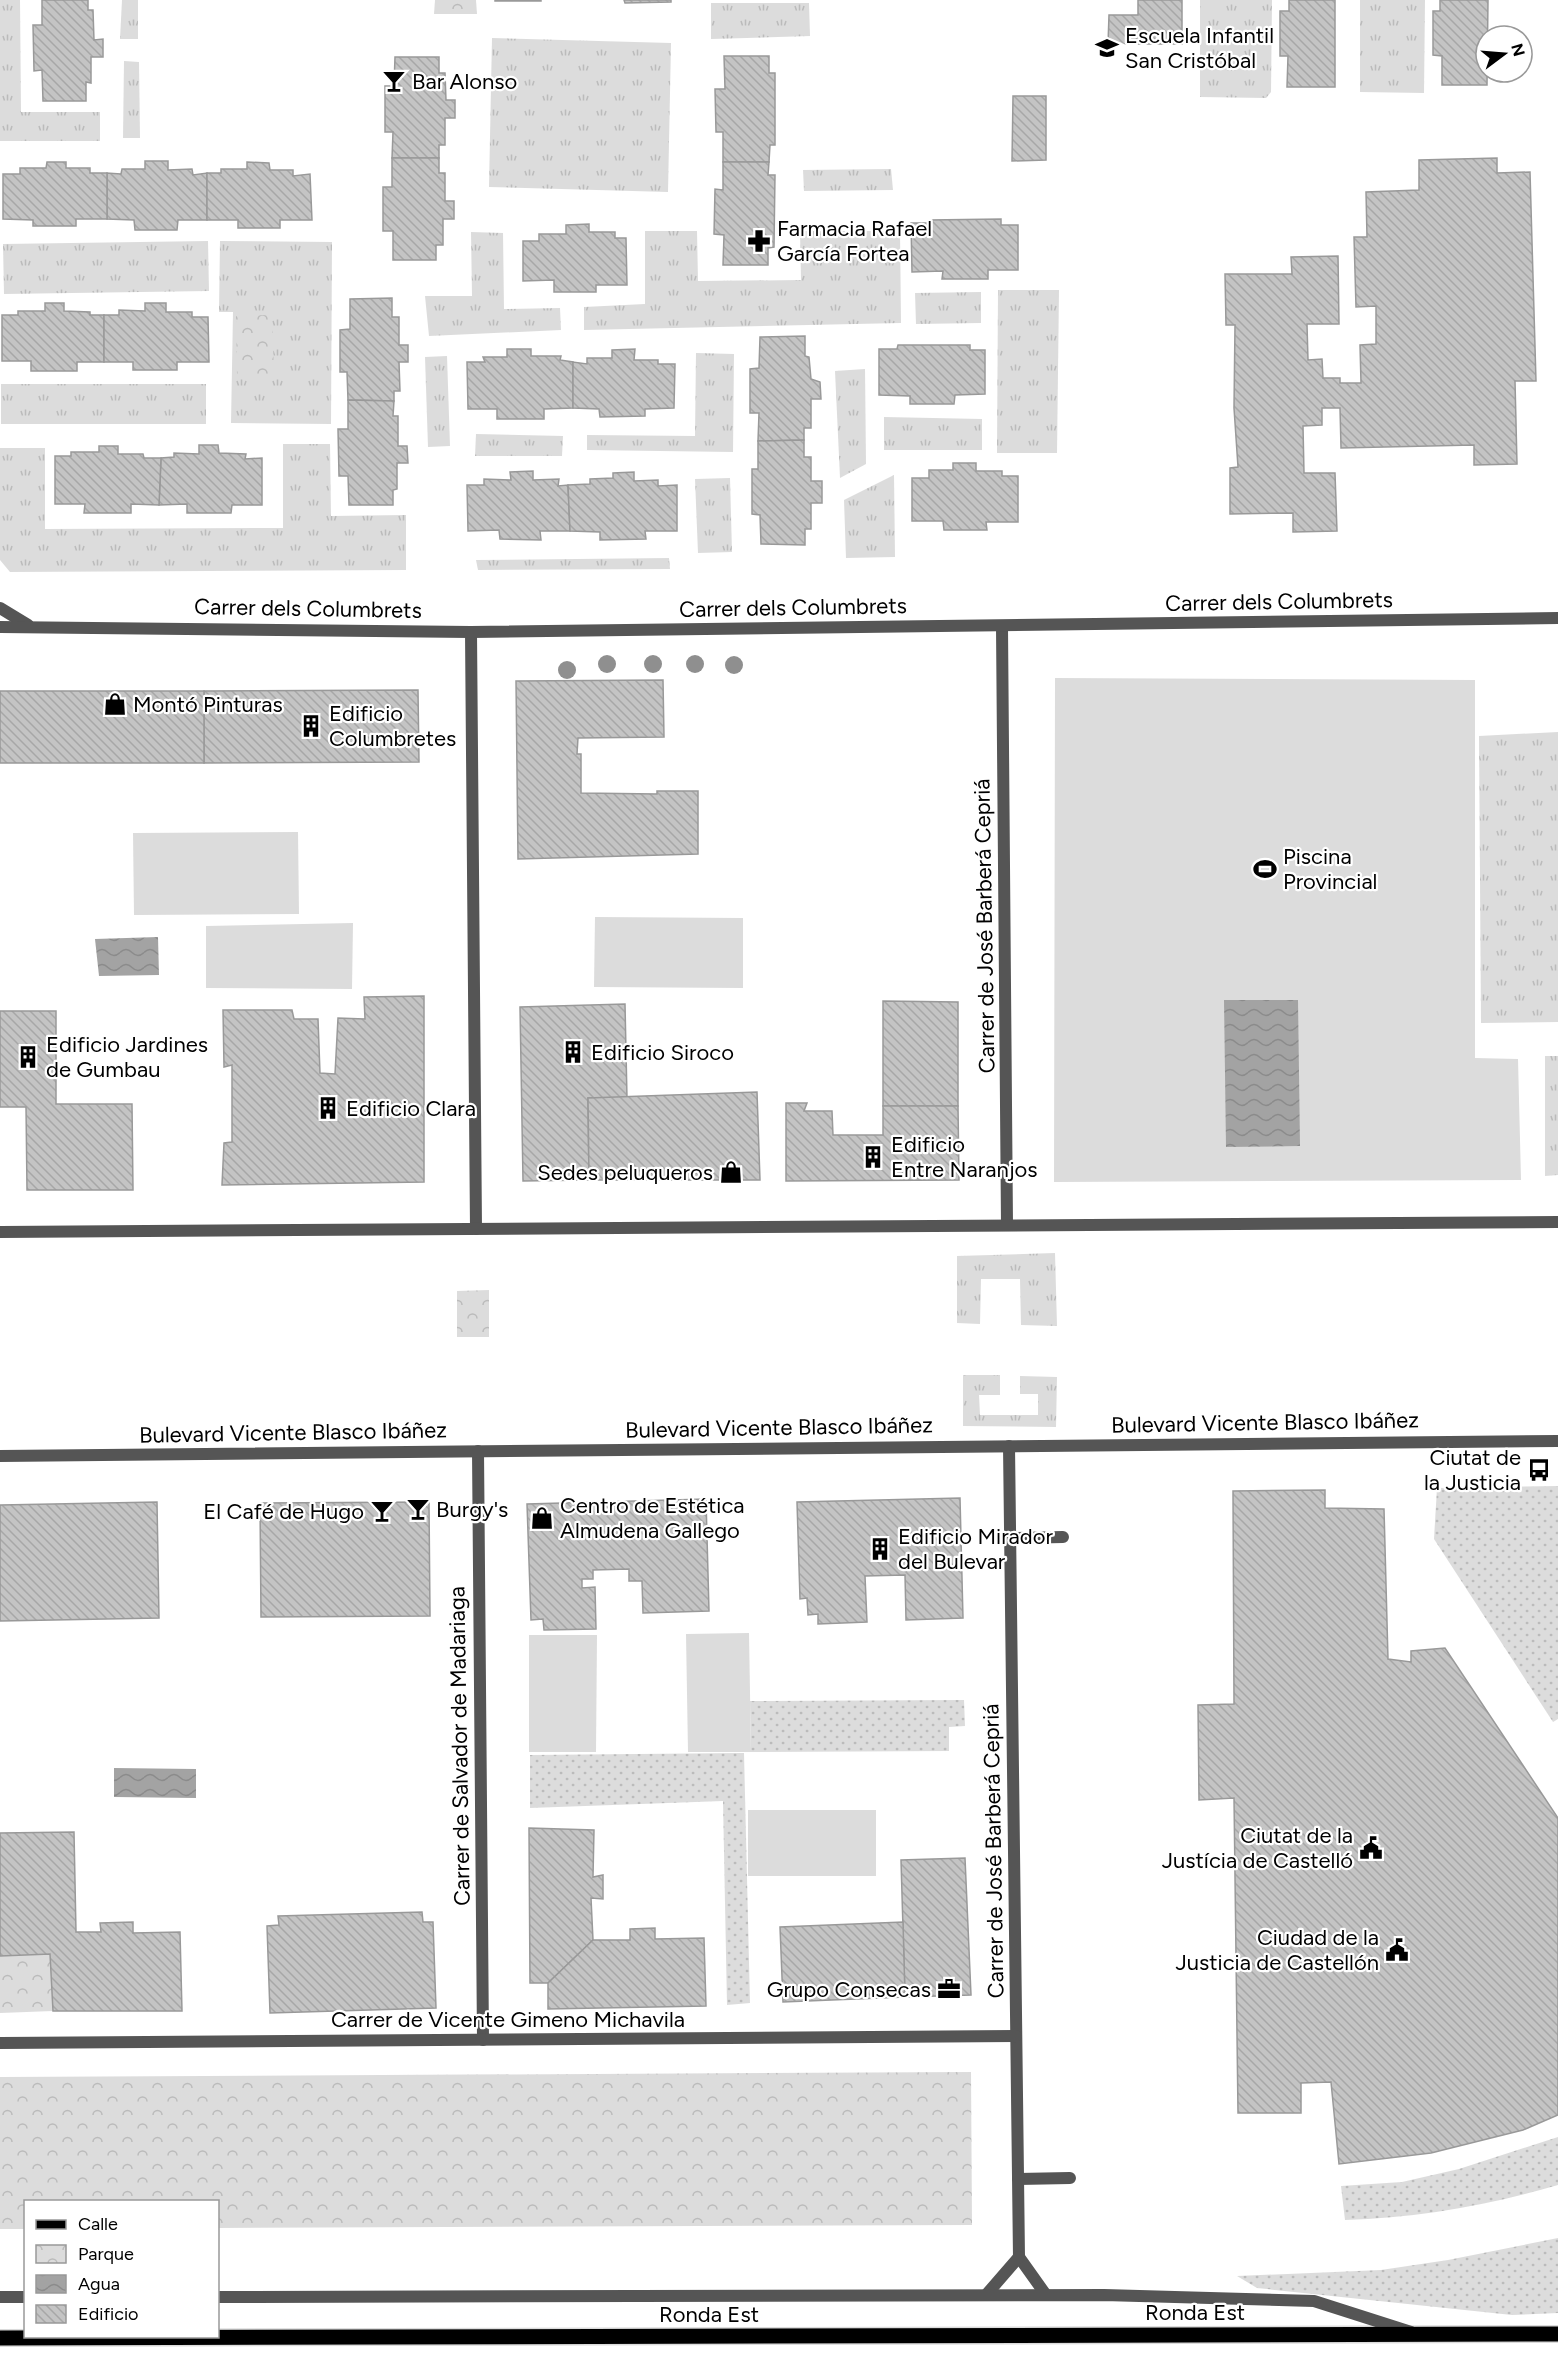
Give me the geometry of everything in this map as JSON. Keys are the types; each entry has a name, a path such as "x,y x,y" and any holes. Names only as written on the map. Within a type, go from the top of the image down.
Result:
{"main road":[{"name":"Ronda Est","path":"219,2337 1558,2334"},
{"name":"Ronda Est","path":"0,2338 24,2338"}],"street":[{"name":"Carrer dels Columbrets","path":"0,608 29,625"},
{"name":"Carrer dels Columbrets","path":"0,627 29,625 471,632 1002,627 1558,618"},
{"name":"Carrer de José Barberá Cepriá","path":"1002,627 1007,1224"},
{"path":"471,632 476,1229"},
{"path":"0,1232 1558,1222"},
{"name":"Bulevard Vicente Blasco Ibáñez","path":"0,1456 1558,1441"},
{"name":"Carrer de José Barberá Cepriá","path":"1009,1446 1019,2257"},
{"name":"Carrer de Salvador de Madariaga","path":"478,1451 483,2040"},
{"path":"1011,1538 1063,1537"},
{"name":"Carrer de Vicente Gimeno Michavila","path":"0,2043 1016,2036"},
{"path":"1018,2179 1070,2178"},
{"path":"986,2295 1019,2257 1046,2295"},
{"name":"Ronda Est","path":"219,2296 1046,2295 1314,2301 1418,2334"},
{"path":"0,2297 24,2297"}],"green space":[{"path":"0,0 20,0 21,112 100,112 100,141 0,141"},
{"path":"122,0 138,0 138,39 120,39"},
{"path":"435,0 476,0 477,14 434,14"},
{"path":"1200,0 1272,0 1271,92 1266,98 1200,97"},
{"path":"1360,0 1425,0 1424,93 1360,92"},
{"path":"711,3 809,3 810,36 711,39"},
{"path":"492,38 671,43 668,192 489,187"},
{"path":"124,61 139,62 140,138 123,138"},
{"path":"891,169 893,190 804,191 803,170"},
{"path":"645,231 697,231 698,281 801,280 800,231 900,231 901,323 584,330 584,307 645,304"},
{"path":"471,232 503,233 504,309 560,308 561,330 429,336 425,296 472,296"},
{"path":"208,241 209,291 4,294 3,244"},
{"path":"220,241 332,242 331,424 231,423 233,312 219,312"},
{"path":"998,290 1059,290 1057,453 997,453"},
{"path":"981,292 981,323 916,324 915,293"},
{"path":"272,315 274,374 237,375 236,316"},
{"path":"696,353 734,354 733,452 587,450 587,435 695,436"},
{"path":"447,356 450,446 428,447 425,357"},
{"path":"865,369 866,464 840,478 835,371"},
{"path":"1,384 206,384 206,424 1,424"},
{"path":"884,417 982,419 982,450 884,450"},
{"path":"476,434 563,436 562,456 475,456"},
{"path":"283,444 330,444 331,516 406,515 406,570 10,572 0,560 0,448 45,448 45,529 283,528"},
{"path":"894,475 895,557 846,558 844,500"},
{"path":"730,478 732,552 698,553 695,479"},
{"path":"669,558 670,569 478,570 476,560"},
{"name":"Piscina Provincial","path":"1055,678 1475,680 1475,1058 1518,1059 1521,1180 1054,1182"},
{"path":"1558,732 1558,1022 1481,1023 1479,736"},
{"path":"298,832 299,914 134,915 133,833"},
{"path":"595,917 743,918 743,988 594,987"},
{"path":"353,923 352,989 206,988 206,926"},
{"path":"1545,1056 1558,1056 1558,1175 1545,1176"},
{"path":"1055,1253 1057,1326 1021,1325 1020,1279 981,1279 980,1324 957,1323 957,1256"},
{"path":"489,1290 489,1337 457,1337 457,1291"},
{"path":"963,1375 1000,1375 1000,1395 979,1395 980,1415 1038,1415 1038,1394 1020,1394 1020,1376 1057,1377 1056,1427 963,1426"},
{"path":"1558,1486 1558,1719 1553,1722 1434,1539 1437,1488"},
{"path":"749,1633 751,1752 688,1752 686,1634"},
{"path":"529,1635 597,1635 596,1752 529,1752"},
{"path":"964,1700 965,1726 949,1727 949,1751 751,1752 750,1701"},
{"path":"744,1753 750,2003 727,2005 723,1801 530,1808 530,1755"},
{"path":"748,1810 876,1810 876,1876 748,1876"},
{"path":"50,1954 53,2011 0,2013 0,1956"},
{"path":"971,2072 972,2225 219,2228 219,2200 24,2200 24,2229 0,2229 0,2077"},
{"path":"1558,2137 1558,2185 1506,2199 1453,2209 1345,2220 1341,2186 1402,2182 1459,2169"},
{"path":"1558,2238 1558,2313 1512,2315 1257,2288 1237,2276 1381,2270 1448,2260"}],"water":[{"path":"158,937 159,975 99,976 95,939"},
{"path":"1224,1000 1298,1000 1300,1146 1226,1147"},
{"path":"114,1768 196,1769 196,1798 114,1797"}],"building":[{"path":"42,0 88,0 88,10 93,10 94,40 103,39 103,57 91,57 91,83 86,82 86,101 43,101 42,70 34,71 33,25 42,25"},
{"path":"541,0 541,1 495,1"},
{"path":"624,0 671,0 671,2 625,3"},
{"name":"Escuela Infantil San Cristóbal","path":"1138,0 1182,0 1182,44 1108,44 1109,15 1138,15"},
{"path":"1289,0 1335,0 1335,87 1287,87 1288,56 1280,56 1280,11 1289,11"},
{"path":"1440,0 1488,0 1488,24 1474,24 1474,84 1487,85 1442,85 1442,56 1433,55 1433,11 1440,11"},
{"path":"724,56 769,56 769,73 775,73 775,145 770,145 769,162 723,162 723,132 716,132 715,89 725,89"},
{"path":"395,57 439,57 439,73 445,73 446,100 455,100 455,118 445,118 445,145 439,145 439,158 392,158 393,132 385,132 385,86 394,86"},
{"path":"1013,96 1046,96 1046,160 1012,161"},
{"path":"392,158 439,158 439,173 445,173 445,201 454,201 454,219 443,219 443,245 436,245 436,260 393,260 393,231 383,231 383,187 392,187"},
{"path":"1497,158 1497,173 1530,172 1536,381 1515,381 1517,464 1474,465 1474,445 1341,448 1340,408 1322,408 1322,425 1303,426 1304,473 1335,473 1337,531 1293,532 1293,513 1230,514 1230,468 1238,467 1234,408 1235,325 1226,325 1225,274 1292,274 1291,257 1338,256 1339,324 1307,324 1308,360 1322,359 1323,378 1340,378 1340,383 1361,383 1360,345 1376,344 1376,306 1356,307 1354,237 1367,237 1366,192 1419,190 1419,160"},
{"path":"145,161 168,161 168,170 192,169 193,175 207,173 207,220 178,220 177,230 135,230 134,220 107,219 107,173 121,174 122,169 145,169"},
{"path":"47,162 66,162 66,168 90,168 90,173 107,173 107,219 76,219 76,226 33,226 33,220 3,219 3,174 20,174 20,168 46,168"},
{"path":"247,162 269,163 270,170 293,170 293,176 310,174 312,220 280,220 280,228 238,228 238,220 207,220 207,173 221,173 221,169 247,169"},
{"path":"723,162 769,162 768,175 775,175 774,247 768,248 768,265 723,265 724,235 714,234 715,189 723,190"},
{"path":"1001,219 1001,225 1018,225 1018,270 988,270 988,279 942,279 943,271 912,272 911,223 930,223 929,220"},
{"path":"589,224 589,232 615,232 615,238 626,238 627,285 596,285 596,292 554,292 554,280 523,281 523,241 539,241 539,234 566,234 566,225"},
{"path":"392,298 392,317 399,317 399,345 408,345 408,362 399,362 400,391 394,391 394,401 348,400 347,372 340,372 340,330 350,329 350,299"},
{"path":"45,303 64,303 64,311 104,315 104,362 77,362 77,371 31,371 31,361 2,361 2,315 18,315 18,311 45,311"},
{"path":"145,303 166,303 166,312 192,312 192,317 208,317 209,362 177,362 177,370 133,370 133,362 104,362 104,315 119,315 119,310 145,311"},
{"path":"805,336 805,356 809,357 811,379 820,382 821,399 811,399 811,428 804,428 804,440 758,441 759,413 750,413 750,369 759,368 760,337"},
{"path":"898,345 970,345 970,350 985,350 985,394 955,395 954,404 910,404 910,396 879,395 879,349 897,349"},
{"path":"507,349 531,349 531,356 561,356 560,360 573,362 573,408 544,409 544,419 497,419 497,409 468,409 467,362 485,362 483,357 507,357"},
{"path":"635,349 634,360 658,360 658,364 675,364 674,408 645,409 645,416 600,417 599,409 573,408 573,362 587,364 587,358 612,358 612,350"},
{"path":"348,400 394,401 393,416 398,416 398,446 407,446 408,463 397,463 397,489 393,490 393,505 349,505 348,476 339,476 338,429 348,429"},
{"path":"804,440 804,457 811,457 811,481 822,481 822,503 811,503 811,529 805,529 805,545 761,544 760,515 752,514 752,469 758,469 758,441"},
{"path":"199,445 218,445 219,453 246,454 245,459 262,458 262,505 232,505 231,513 187,513 187,504 159,505 161,458 174,457 174,453 199,454"},
{"path":"99,446 118,446 118,454 143,454 144,458 161,458 159,505 131,504 131,513 84,513 85,504 55,504 55,456 71,456 71,452 99,452"},
{"path":"953,463 976,463 976,471 1002,471 1002,476 1018,476 1018,522 986,522 987,530 944,530 943,521 912,521 912,478 929,478 929,470 953,470"},
{"path":"533,471 533,480 559,479 558,486 568,485 570,531 540,531 541,540 500,539 499,530 468,531 467,485 484,485 484,479 511,480 510,472"},
{"path":"634,472 634,481 658,480 658,486 677,485 677,531 645,531 646,539 600,540 600,532 570,531 568,485 590,484 590,479 613,478 613,473"},
{"path":"663,680 664,737 578,738 577,754 581,754 581,793 657,794 657,791 698,791 698,854 518,859 516,681"},
{"name":"Edificio Columbretes","path":"418,690 419,762 204,763 204,691"},
{"path":"0,691 204,691 204,763 0,763"},
{"name":"Edificio Clara","path":"424,996 424,1182 222,1185 224,1143 232,1142 232,1065 224,1067 223,1010 292,1010 294,1019 318,1019 320,1073 335,1074 338,1018 365,1019 364,997"},
{"name":"Edificio Entre Naranjos","path":"883,1001 958,1002 958,1106 883,1106"},
{"name":"Edificio Siroco","path":"625,1004 627,1098 588,1098 589,1180 523,1181 520,1007"},
{"name":"Edificio Jardines de Gumbau","path":"0,1011 56,1011 56,1104 132,1104 133,1190 27,1190 26,1107 0,1107"},
{"name":"Edificio Siroco","path":"757,1092 760,1180 589,1180 588,1098"},
{"name":"Edificio Entre Naranjos","path":"786,1103 807,1103 804,1111 832,1111 833,1135 883,1135 883,1106 958,1106 959,1180 786,1181"},
{"name":"Ciudad de la Justicia de Castellón","path":"1325,1490 1325,1508 1384,1509 1388,1659 1411,1662 1411,1651 1445,1648 1558,1818 1558,2115 1523,2130 1431,2153 1339,2164 1331,2082 1301,2083 1301,2113 1238,2113 1234,1798 1199,1800 1198,1705 1234,1704 1233,1491"},
{"name":"Edificio Mirador del Bulevar","path":"960,1498 963,1618 906,1620 905,1575 865,1576 867,1622 818,1624 818,1614 808,1615 807,1598 800,1599 797,1502"},
{"path":"706,1499 709,1611 643,1613 642,1581 629,1581 629,1569 593,1570 593,1579 582,1579 582,1588 595,1587 596,1629 544,1630 543,1619 531,1620 527,1504"},
{"path":"157,1502 159,1618 0,1621 0,1505"},
{"path":"429,1502 430,1616 261,1617 260,1503"},
{"path":"529,1828 594,1830 593,1877 603,1875 603,1899 591,1898 593,1940 548,1983 530,1983"},
{"path":"74,1832 76,1932 101,1932 100,1923 133,1922 133,1933 180,1932 182,2011 53,2011 50,1954 0,1956 0,1833"},
{"path":"965,1858 971,1995 905,1997 901,1860"},
{"path":"422,1912 423,1922 433,1922 436,2008 270,2013 267,1926 279,1925 278,1916"},
{"path":"903,1922 905,1997 783,2002 780,1927"},
{"path":"655,1928 655,1939 704,1938 706,2006 548,2009 548,1983 593,1940 630,1940 630,1929"}],"place":[{"name":"Escuela Infantil San Cristóbal","path":"1107,48"},
{"name":"Bar Alonso","path":"394,81"},
{"name":"Farmacia Rafael García Fortea","path":"759,241"},
{"name":"Montó Pinturas","path":"115,704"},
{"name":"Edificio Columbretes","path":"311,726"},
{"name":"Piscina Provincial","path":"1265,869"},
{"name":"Edificio Siroco","path":"573,1052"},
{"name":"Edificio Jardines de Gumbau","path":"28,1057"},
{"name":"Edificio Clara","path":"328,1108"},
{"name":"Edificio Entre Naranjos","path":"873,1157"},
{"name":"Sedes peluqueros","path":"731,1172"},
{"name":"Ciutat de la Justicia","path":"1539,1470"},
{"name":"Burgy's","path":"418,1509"},
{"name":"El Café de Hugo","path":"382,1511"},
{"name":"Centro de Estética Almudena Gallego","path":"542,1518"},
{"name":"Edificio Mirador del Bulevar","path":"880,1549"},
{"name":"Ciutat de la Justícia de Castelló","path":"1371,1848"},
{"name":"Ciudad de la Justicia de Castellón","path":"1397,1950"},
{"name":"Grupo Consecas","path":"949,1989"}]}
